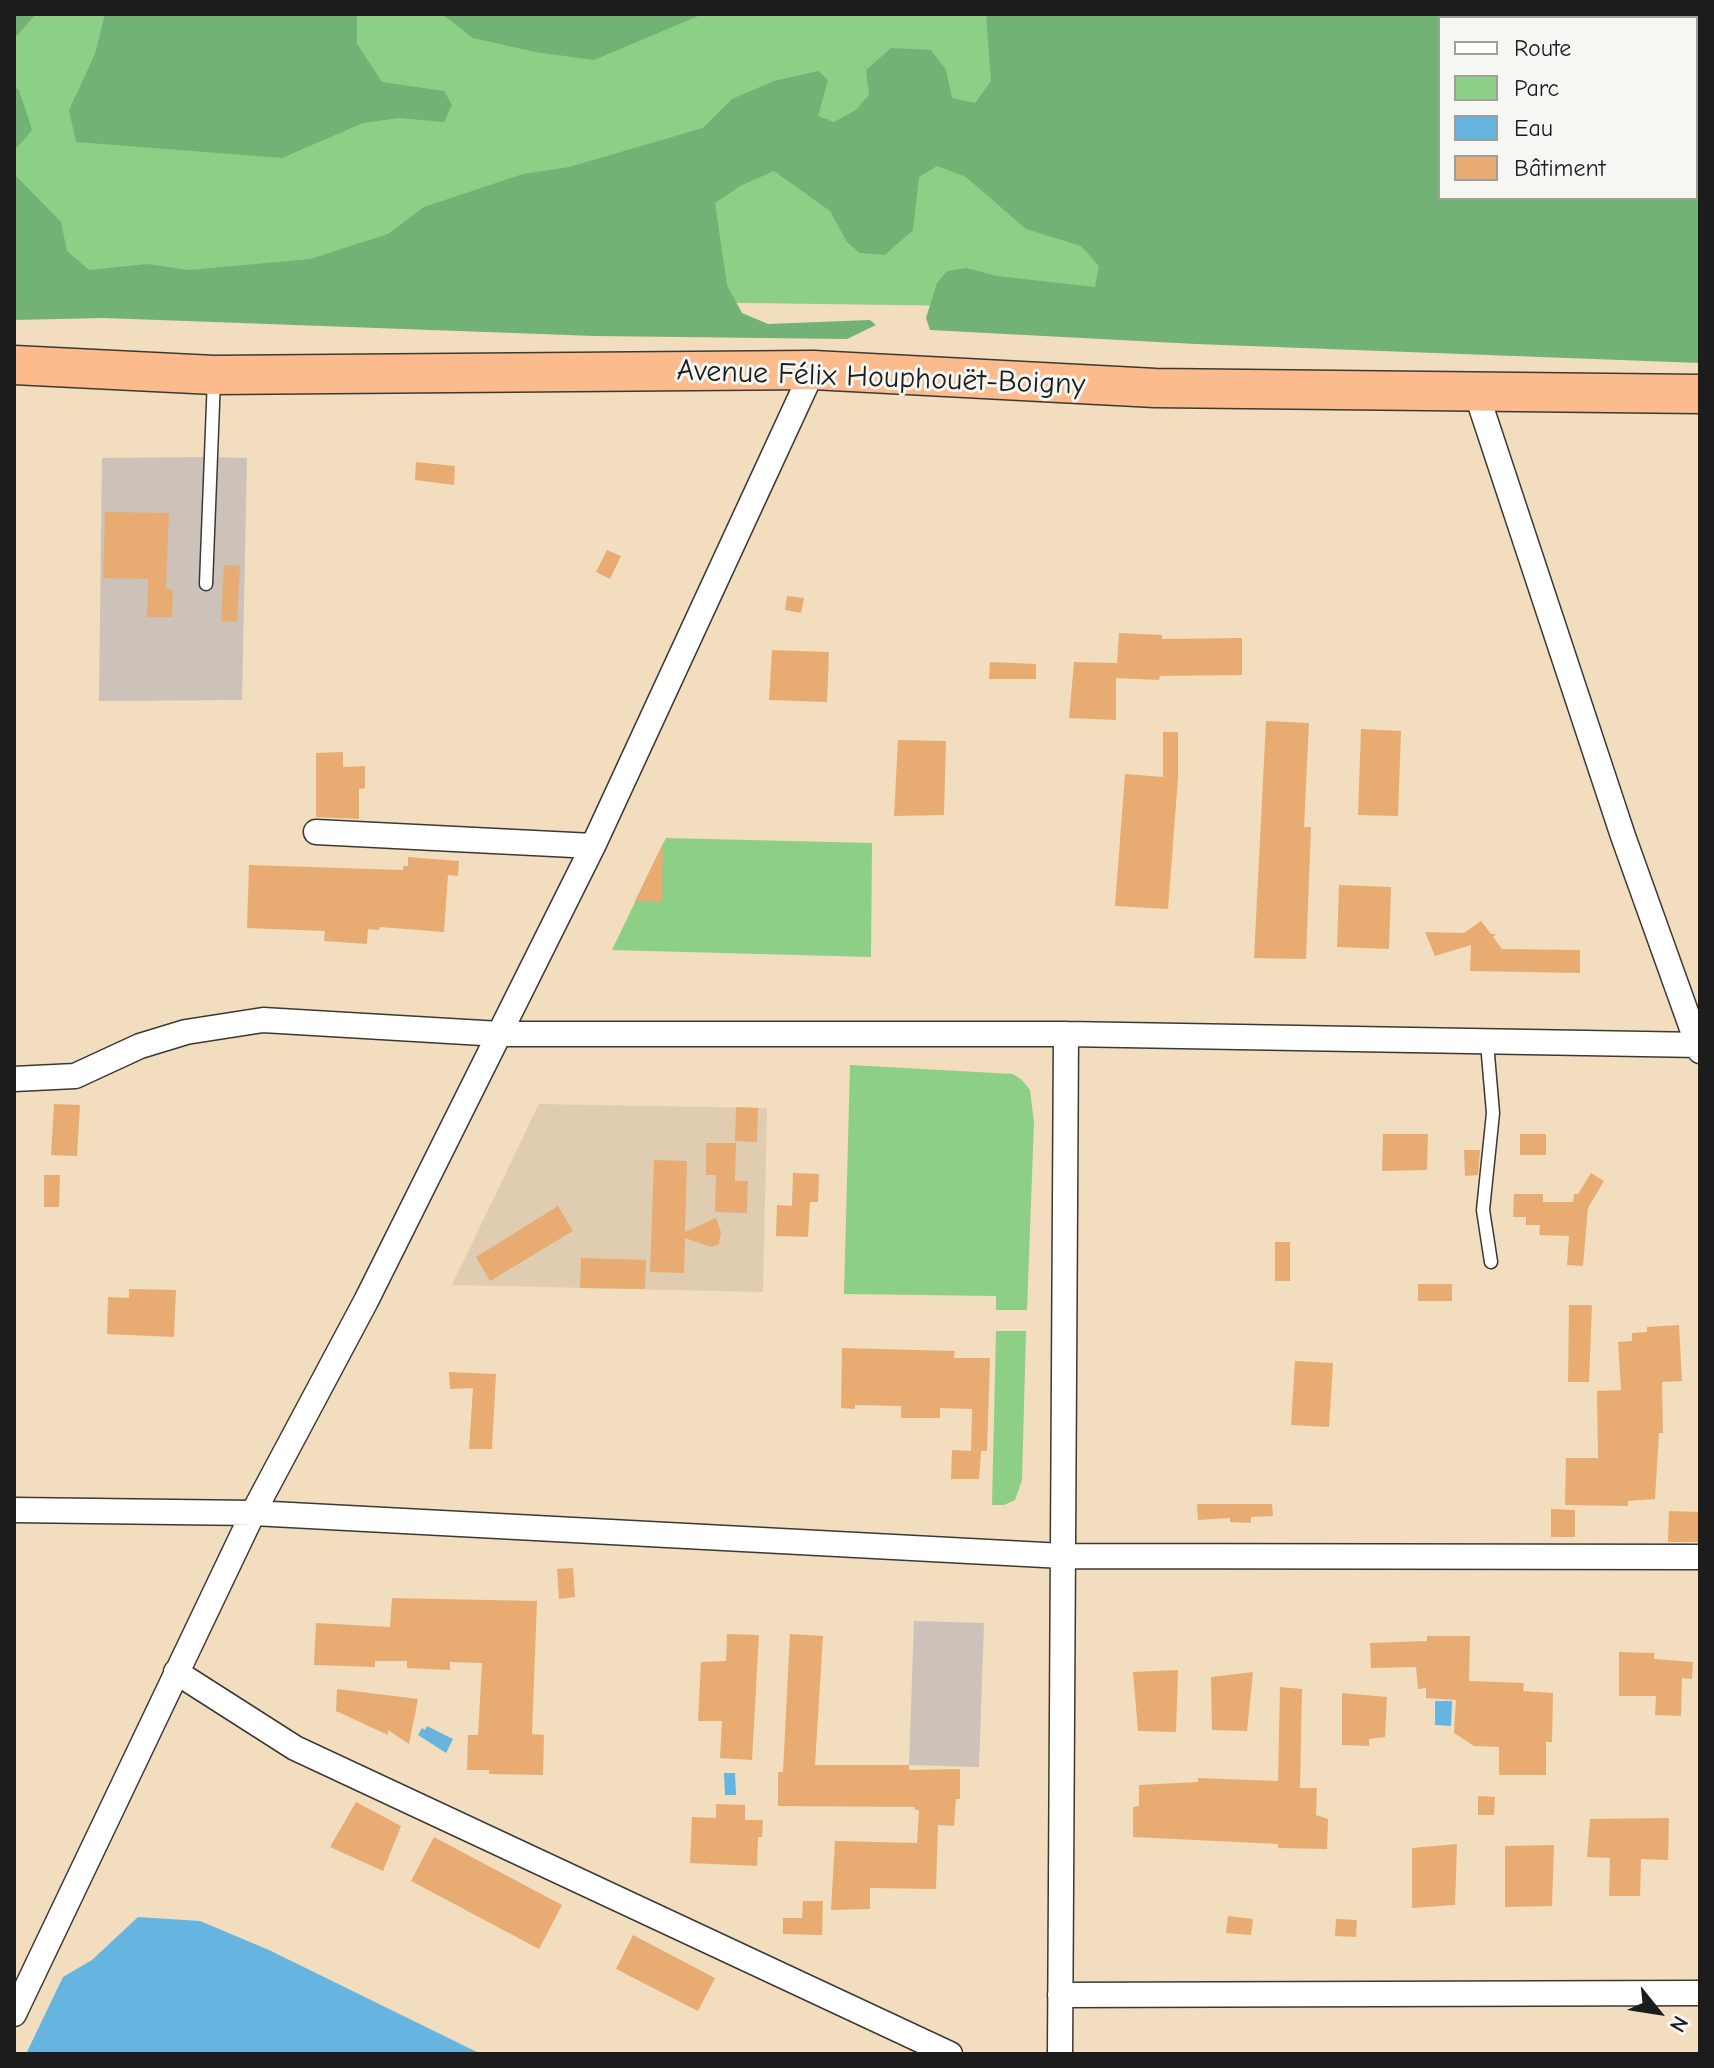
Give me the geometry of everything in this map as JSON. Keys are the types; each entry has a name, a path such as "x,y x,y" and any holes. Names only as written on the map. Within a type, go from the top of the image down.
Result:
{"highway":[{"name":"Avenue Félix Houphouët-Boigny","path":"14,365 214,375 813,370 1155,388 1700,394"}],"street":[{"path":"14,2014 253,1513 366,1301 593,846 813,370"},
{"path":"14,1079 75,1076 140,1046 186,1032 263,1020 500,1034 1066,1034 1699,1047 1623,836 1476,392"},
{"path":"316,832 593,846"},
{"path":"1060,2054 1066,1034"},
{"path":"14,1510 253,1513 1063,1556 1700,1557"},
{"path":"176,1672 295,1748 950,2054"},
{"path":"1060,1995 1700,1993"}],"lane":[{"path":"206,584 214,375"},
{"path":"1487,1043 1493,1113 1483,1210 1491,1262"}],"shaded area":[{"path":"102,458 247,458 242,700 99,701"},
{"path":"539,1104 767,1108 763,1292 452,1285"},
{"path":"914,1621 984,1623 979,1767 909,1765"}],"green space":[{"path":"14,14 1700,14 1700,316 14,293"},
{"path":"14,14 36,14 14,39"},
{"path":"105,14 357,14 357,44 382,82 444,91 452,105 444,122 399,118 363,123 282,158 76,142 69,110 95,54"},
{"path":"442,14 703,14 594,60 535,52 473,38"},
{"path":"986,14 1615,14 1619,16 1438,16 1438,200 1698,200 1700,58 1700,363 1196,344 930,330 926,318 937,283 947,271 966,268 997,276 1095,287 1099,266 1081,246 1026,229 966,177 937,166 919,177 913,230 885,255 860,253 847,242 830,211 774,171 740,186 715,203 727,285 742,313 768,324 870,320 876,325 847,339 595,336 104,318 14,320 14,174 61,222 67,251 89,270 147,264 189,270 310,259 388,234 424,207 523,174 569,167 703,128 732,99 774,81 818,71 828,80 818,116 834,122 856,110 869,95 866,70 891,48 931,50 946,70 952,98 975,103 991,81"},
{"path":"14,87 19,90 32,130 14,151"},
{"path":"666,838 872,843 871,957 612,950"},
{"path":"850,1065 1013,1074 1030,1090 1034,1122 1027,1310 996,1310 996,1296 844,1294"},
{"path":"996,1331 1026,1331 1022,1480 1015,1500 1004,1505 992,1505"}],"water":[{"path":"1435,1701 1452,1701 1451,1726 1435,1725"},
{"path":"427,1726 453,1739 446,1753 418,1735"},
{"path":"724,1773 735,1773 736,1795 725,1795"},
{"path":"138,1917 200,1921 269,1950 481,2054 26,2054 63,1977 92,1960"}],"building":[{"path":"416,462 455,466 454,485 415,480"},
{"path":"105,512 169,513 166,589 173,589 172,617 147,617 148,579 103,578"},
{"path":"607,550 621,556 610,579 596,572"},
{"path":"224,565 240,566 237,622 221,621"},
{"path":"787,596 804,598 801,613 785,610"},
{"path":"1119,633 1162,635 1162,639 1242,638 1242,675 1160,676 1159,680 1116,678 1116,720 1069,718 1074,662 1117,663"},
{"path":"772,650 829,652 827,702 769,700"},
{"path":"990,662 1036,664 1036,679 989,679"},
{"path":"1266,721 1309,723 1304,827 1311,827 1306,959 1254,958"},
{"path":"1361,729 1401,731 1398,816 1358,815"},
{"path":"1163,732 1178,732 1178,778 1168,909 1115,906 1125,774 1163,777"},
{"path":"898,740 946,741 944,815 894,816"},
{"path":"343,752 343,767 365,766 365,788 359,789 359,819 316,817 316,753"},
{"path":"663,843 662,902 635,901"},
{"path":"408,857 459,861 458,876 448,875 444,932 380,927 379,930 368,929 367,944 324,941 325,931 247,928 249,865 403,870 403,866 408,866"},
{"path":"1339,885 1391,887 1389,949 1337,947"},
{"path":"1481,921 1491,934 1496,934 1493,937 1502,949 1580,950 1580,973 1470,971 1471,945 1435,956 1425,932 1464,933"},
{"path":"54,1104 80,1105 77,1156 51,1155"},
{"path":"736,1107 758,1108 757,1142 735,1141"},
{"path":"1383,1134 1428,1134 1427,1170 1382,1171"},
{"path":"1520,1134 1546,1134 1546,1155 1520,1155"},
{"path":"706,1143 736,1143 735,1181 748,1181 747,1213 715,1212 716,1175 706,1175"},
{"path":"1464,1150 1480,1150 1478,1175 1465,1176"},
{"path":"654,1160 687,1161 685,1232 716,1218 721,1232 719,1244 711,1247 685,1238 684,1273 650,1272"},
{"path":"793,1173 819,1174 818,1202 810,1202 808,1237 776,1236 777,1205 792,1206"},
{"path":"1591,1173 1604,1181 1588,1208 1583,1266 1567,1265 1569,1236 1539,1235 1540,1225 1526,1225 1526,1217 1513,1217 1514,1194 1543,1194 1543,1202 1573,1202 1574,1194 1578,1194"},
{"path":"44,1175 60,1175 59,1207 44,1207"},
{"path":"558,1206 573,1231 490,1281 476,1257"},
{"path":"1275,1242 1290,1242 1290,1281 1275,1281"},
{"path":"581,1258 646,1260 645,1289 580,1288"},
{"path":"1418,1284 1452,1284 1452,1301 1418,1301"},
{"path":"129,1289 176,1290 174,1337 107,1334 108,1297 129,1298"},
{"path":"1569,1305 1592,1305 1589,1382 1568,1382"},
{"path":"1679,1325 1682,1381 1662,1382 1663,1433 1659,1433 1655,1499 1628,1501 1628,1506 1565,1505 1566,1458 1598,1458 1597,1391 1621,1390 1618,1342 1632,1341 1632,1333 1647,1332 1647,1327"},
{"path":"842,1348 955,1351 954,1358 990,1358 987,1451 981,1451 979,1479 951,1479 952,1450 971,1451 972,1409 940,1408 940,1418 901,1418 901,1406 855,1405 855,1409 841,1408"},
{"path":"1295,1361 1333,1363 1329,1427 1291,1425"},
{"path":"449,1372 496,1374 492,1449 469,1449 473,1388 450,1389"},
{"path":"1197,1504 1272,1504 1273,1516 1251,1517 1251,1523 1230,1522 1230,1518 1198,1520"},
{"path":"1551,1509 1575,1510 1575,1537 1551,1537"},
{"path":"1669,1511 1700,1512 1700,1542 1668,1542"},
{"path":"573,1568 575,1597 559,1599 557,1569"},
{"path":"392,1598 537,1601 532,1734 544,1735 543,1775 489,1774 489,1770 467,1770 468,1735 478,1735 482,1663 450,1662 450,1670 407,1668 407,1661 375,1661 375,1667 314,1665 316,1623 390,1627"},
{"path":"727,1634 759,1635 752,1760 720,1758 722,1721 698,1721 701,1662 726,1661"},
{"path":"790,1634 823,1636 815,1765 909,1765 909,1770 960,1769 960,1799 956,1799 954,1826 938,1825 936,1889 870,1888 870,1909 831,1910 835,1841 917,1843 919,1810 915,1807 778,1806 778,1772 783,1772"},
{"path":"1427,1636 1470,1636 1469,1681 1524,1683 1523,1691 1553,1693 1552,1742 1546,1742 1546,1775 1499,1775 1499,1747 1474,1746 1454,1733 1456,1700 1426,1698 1426,1688 1418,1689 1416,1667 1371,1668 1370,1643 1427,1641"},
{"path":"1619,1652 1654,1653 1654,1659 1693,1662 1692,1679 1682,1678 1681,1716 1655,1715 1656,1696 1619,1696"},
{"path":"1178,1670 1176,1732 1138,1731 1133,1672"},
{"path":"1253,1672 1247,1731 1212,1730 1211,1677"},
{"path":"1280,1687 1302,1689 1300,1788 1317,1788 1316,1815 1328,1819 1327,1849 1133,1837 1133,1807 1139,1806 1139,1785 1198,1782 1198,1778 1278,1781"},
{"path":"337,1689 418,1699 409,1744 388,1730 388,1735 336,1711"},
{"path":"1342,1693 1387,1697 1385,1737 1369,1739 1369,1746 1342,1745"},
{"path":"1478,1796 1495,1797 1494,1815 1478,1815"},
{"path":"356,1802 401,1826 383,1871 330,1847"},
{"path":"716,1804 745,1805 745,1820 763,1820 762,1837 758,1837 757,1866 690,1863 692,1817 716,1818"},
{"path":"1669,1818 1668,1860 1641,1859 1640,1896 1609,1896 1610,1858 1587,1857 1590,1819"},
{"path":"434,1837 562,1905 539,1949 411,1881"},
{"path":"1457,1844 1455,1905 1412,1908 1412,1848"},
{"path":"1554,1845 1552,1906 1505,1907 1505,1846"},
{"path":"803,1901 823,1901 822,1935 783,1934 783,1918 802,1918"},
{"path":"1228,1916 1253,1919 1251,1935 1226,1933"},
{"path":"1336,1919 1357,1920 1356,1937 1335,1936"},
{"path":"633,1935 715,1978 698,2011 616,1969"}]}
